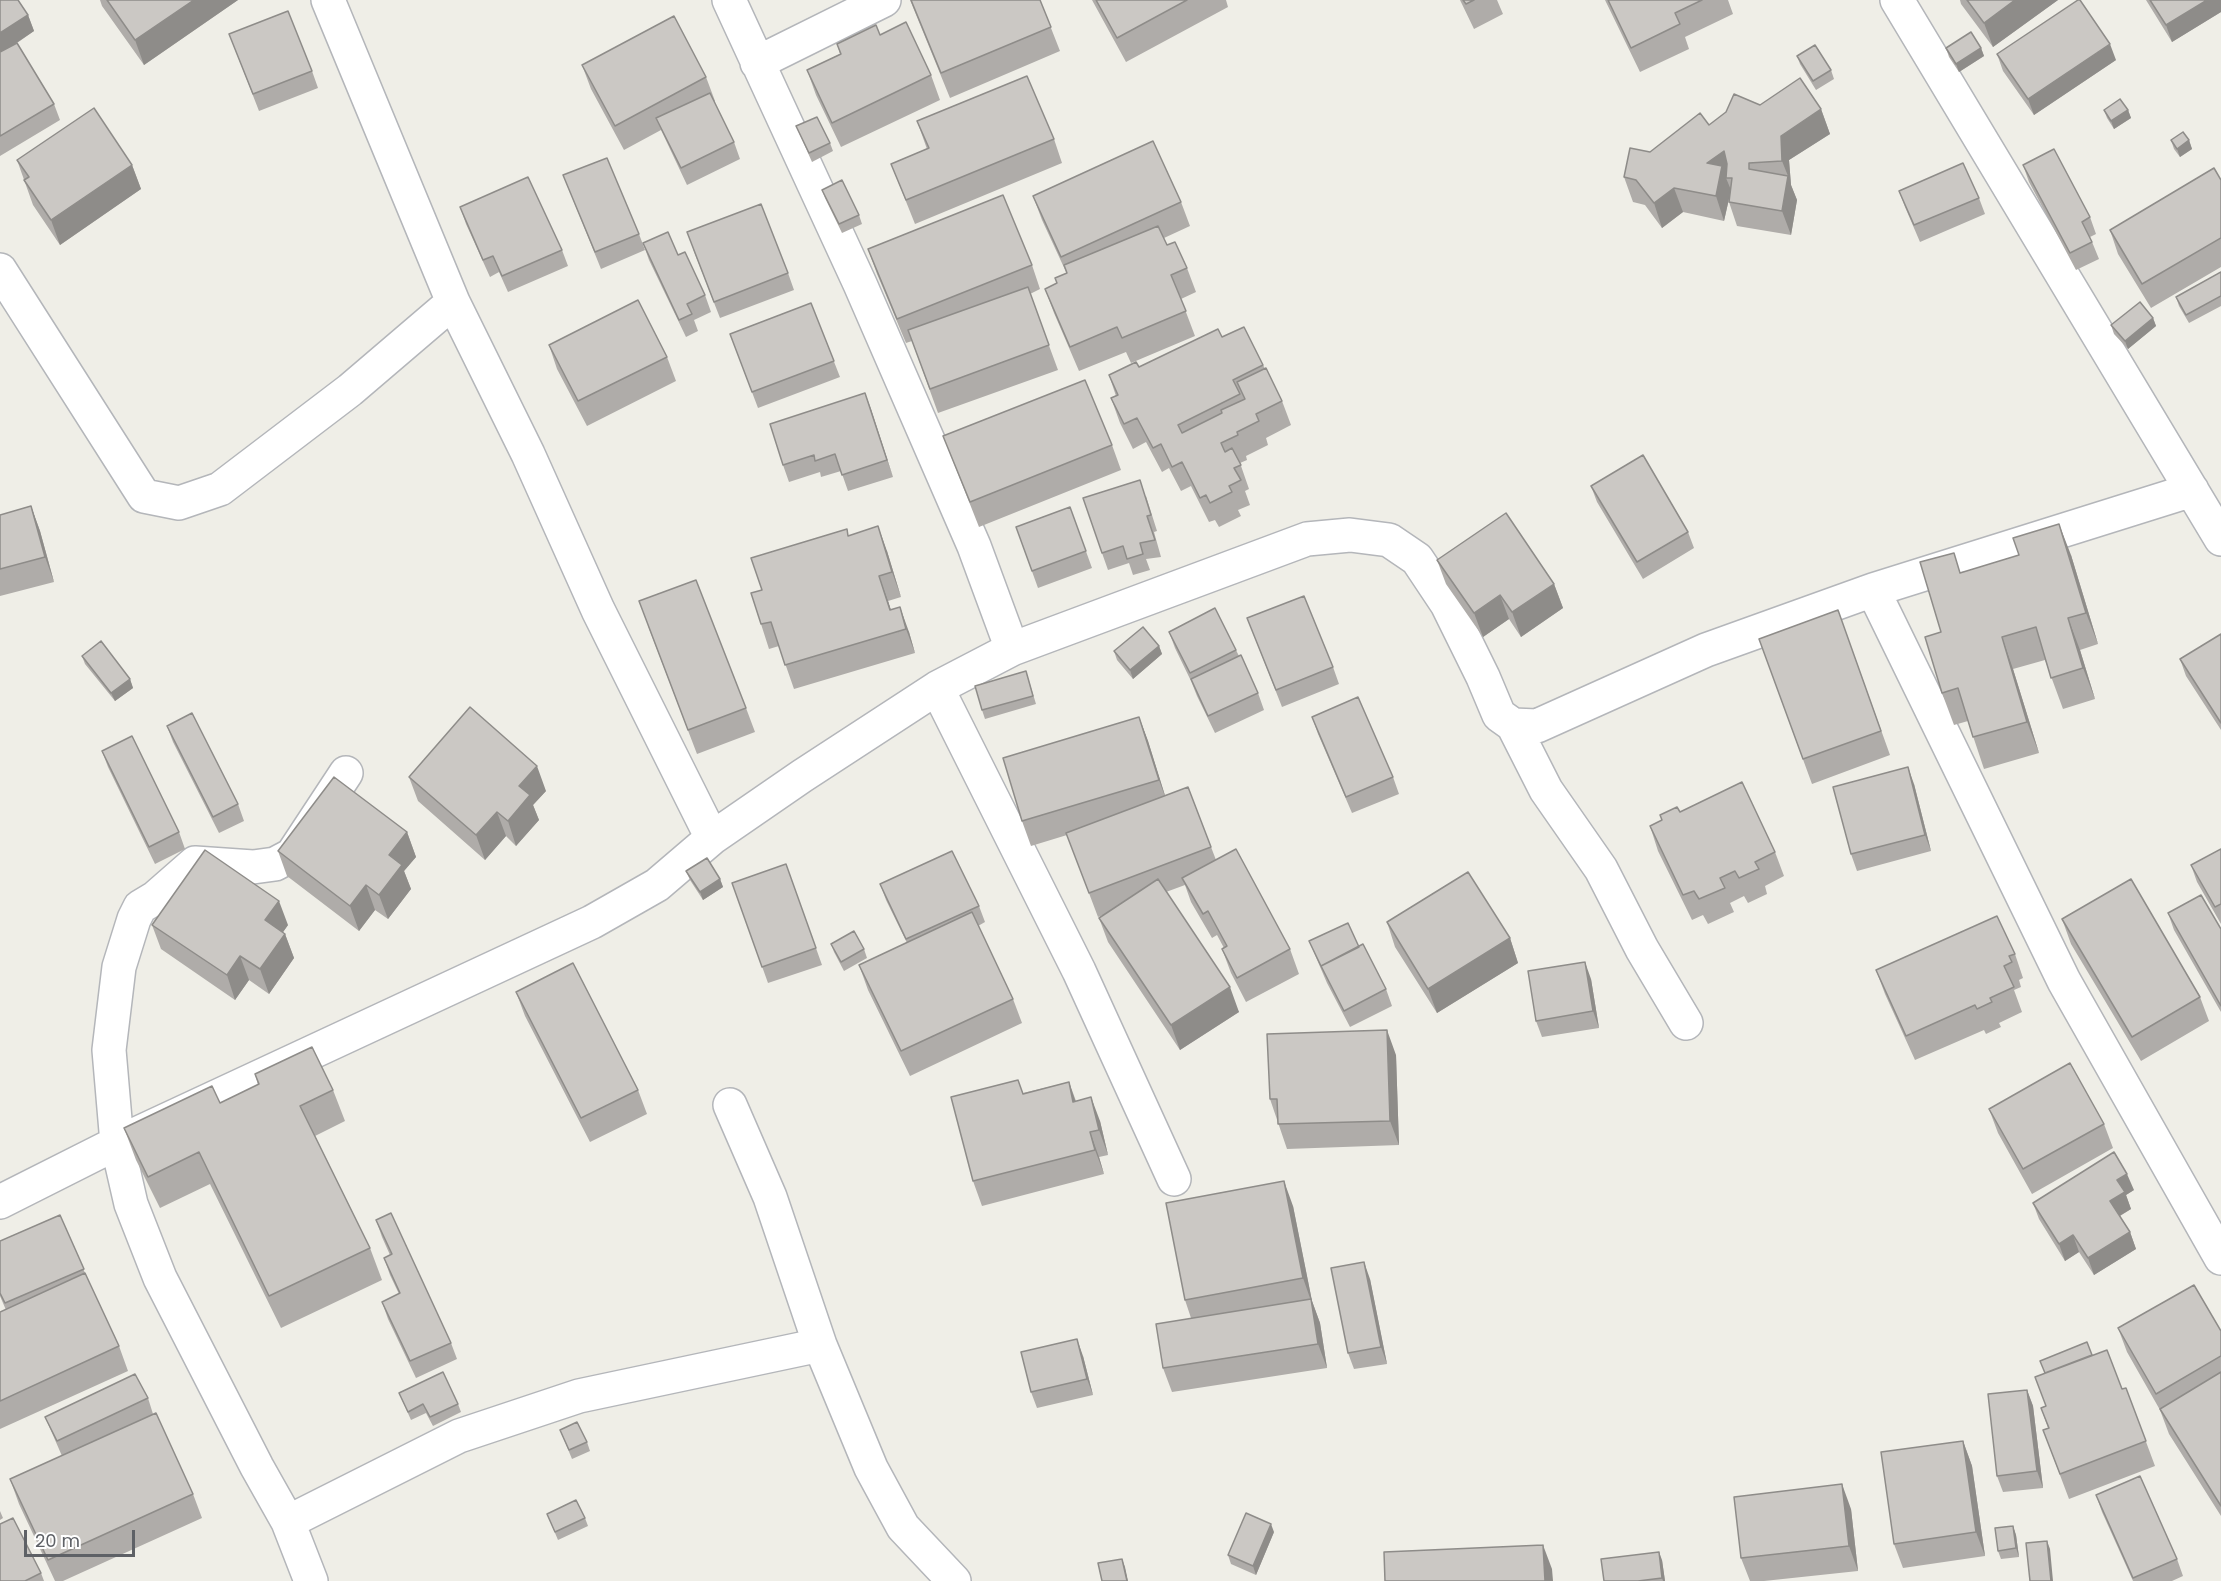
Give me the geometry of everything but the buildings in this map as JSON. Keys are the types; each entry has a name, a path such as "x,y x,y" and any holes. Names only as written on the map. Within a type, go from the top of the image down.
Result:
{"street":[{"path":"328,0 453,302 528,454 598,610 712,838"},
{"path":"729,0 860,284 974,546 1012,649"},
{"path":"757,63 884,0"},
{"path":"1897,0 2221,539"},
{"path":"0,270 144,496 179,504 220,489 350,390 453,302"},
{"path":"1513,725 1537,726 1706,650 1873,590 2192,490"},
{"path":"0,1202 117,1143 592,922 657,885 712,838 937,688 1012,649 1307,539 1350,535 1389,540 1417,559 1447,604 1499,715 1513,725 1546,790 1601,869 1642,949 1686,1023"},
{"path":"1873,590 2064,981 2221,1258"},
{"path":"937,688 1079,971 1174,1179"},
{"path":"311,1581 288,1522 257,1467 160,1278 131,1204 117,1143 109,1050 119,967 140,907 155,898 195,863 253,867 274,864 292,855 346,773"},
{"path":"730,1105 770,1197 820,1345 872,1468 903,1527 954,1581"},
{"path":"288,1522 459,1436 579,1396 820,1345"}]}
